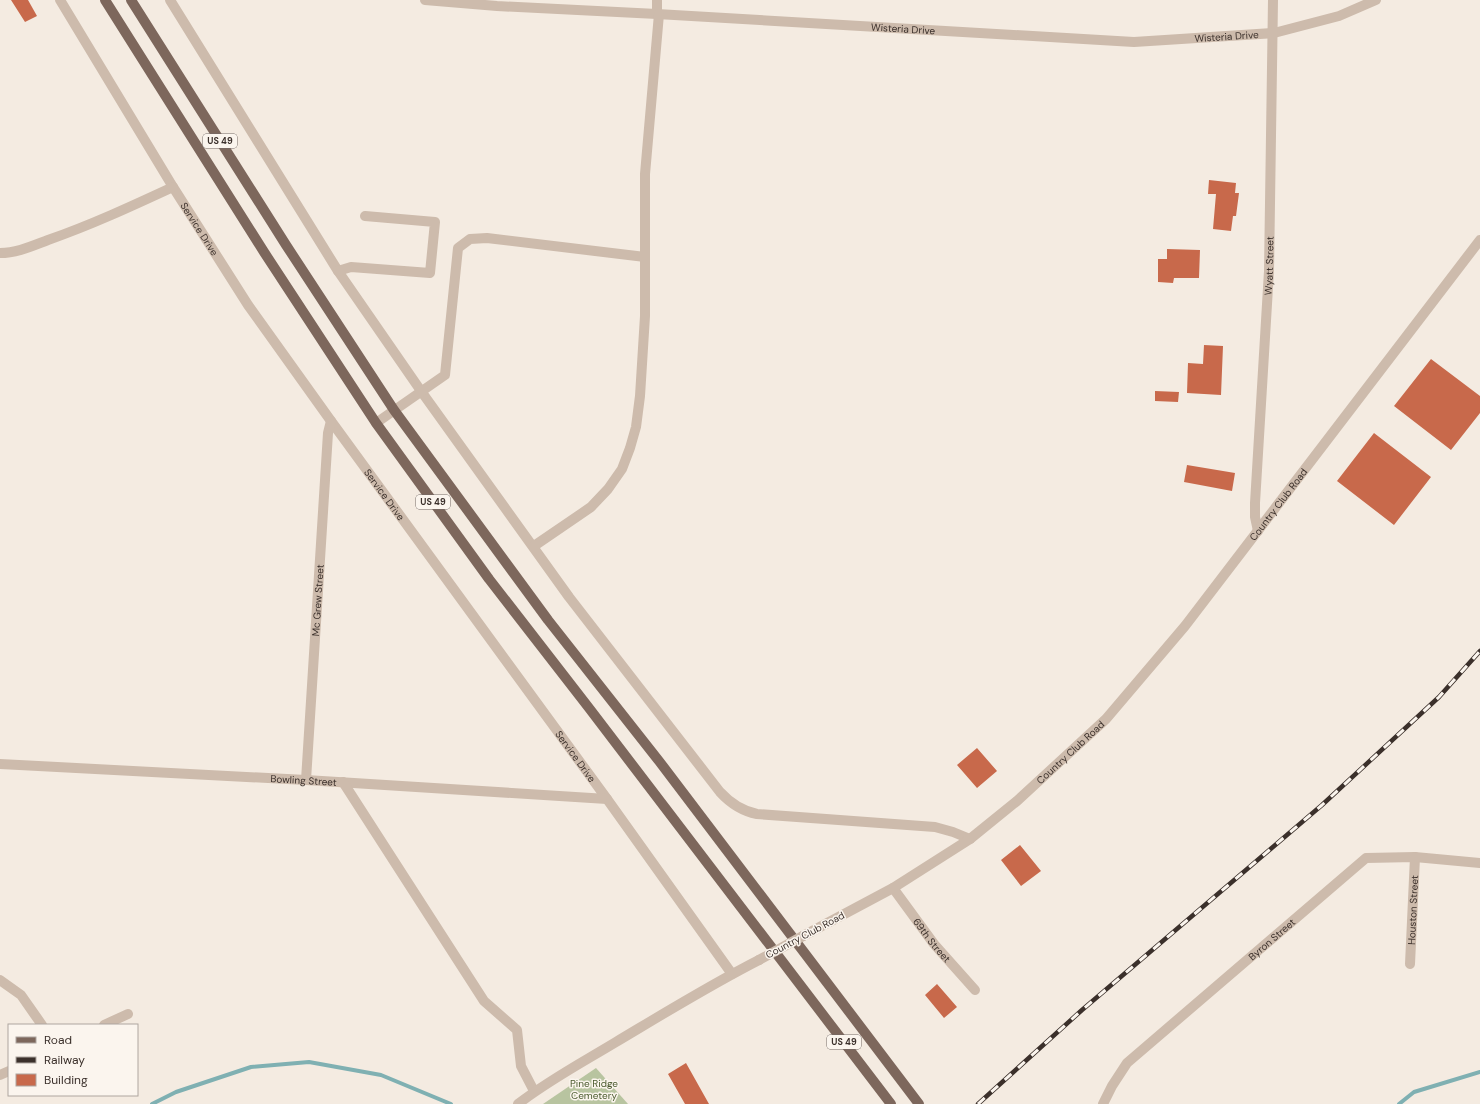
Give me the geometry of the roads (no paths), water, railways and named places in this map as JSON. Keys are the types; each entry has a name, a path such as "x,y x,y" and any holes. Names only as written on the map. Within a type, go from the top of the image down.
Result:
{"main road":[{"name":"US 49","path":"105,0 264,252 376,423 489,579 892,1104"},
{"name":"US 49","path":"131,0 286,245 394,410 548,620 664,768 919,1104"}],"street":[{"name":"Service Drive","path":"60,0 173,187 248,305 607,799 732,974"},
{"path":"170,0 338,271 421,391 534,546 569,597 715,786 728,800 747,812 757,814 935,827 970,839"},
{"name":"Wisteria Drive","path":"425,0 538,4 658,14 1134,42 1274,33 1339,16 1376,0"},
{"path":"534,546 591,508 608,489 622,469 636,427 640,396 645,316 645,174 658,14 657,0"},
{"name":"Wyatt Street","path":"1258,531 1255,518 1255,502 1269,271 1274,33 1273,0"},
{"path":"0,253 21,250 54,238 97,221 173,187"},
{"path":"338,271 352,267 430,273 435,222 365,216"},
{"path":"376,423 445,375 448,360 458,248 470,239 487,238 645,257"},
{"name":"Country Club Road","path":"518,1104 534,1091 732,974 893,888 970,839 1017,801 1106,719 1185,626 1480,240"},
{"name":"Mc Grew Street","path":"306,780 328,433 331,421"},
{"name":"Bowling Street","path":"0,764 343,782 607,799"},
{"path":"343,782 484,1001 517,1030 521,1066 534,1091"},
{"name":"Byron Street","path":"1103,1104 1115,1081 1127,1063 1366,858 1415,857 1480,863"},
{"name":"Houston Street","path":"1410,964 1415,857"},
{"name":"69th Street","path":"893,888 934,944 975,990"},
{"path":"0,980 21,995 41,1024"},
{"path":"106,1024 128,1014"}],"waterway":[{"path":"152,1104 176,1092 251,1067 309,1062 381,1075 451,1104"},
{"path":"1399,1104 1414,1092 1480,1072"}],"railway":[{"path":"978,1104 1082,1010 1322,805 1439,697 1480,651"}],"park label":[{"name":"Pine Ridge Cemetery","path":"594,1088"}]}
